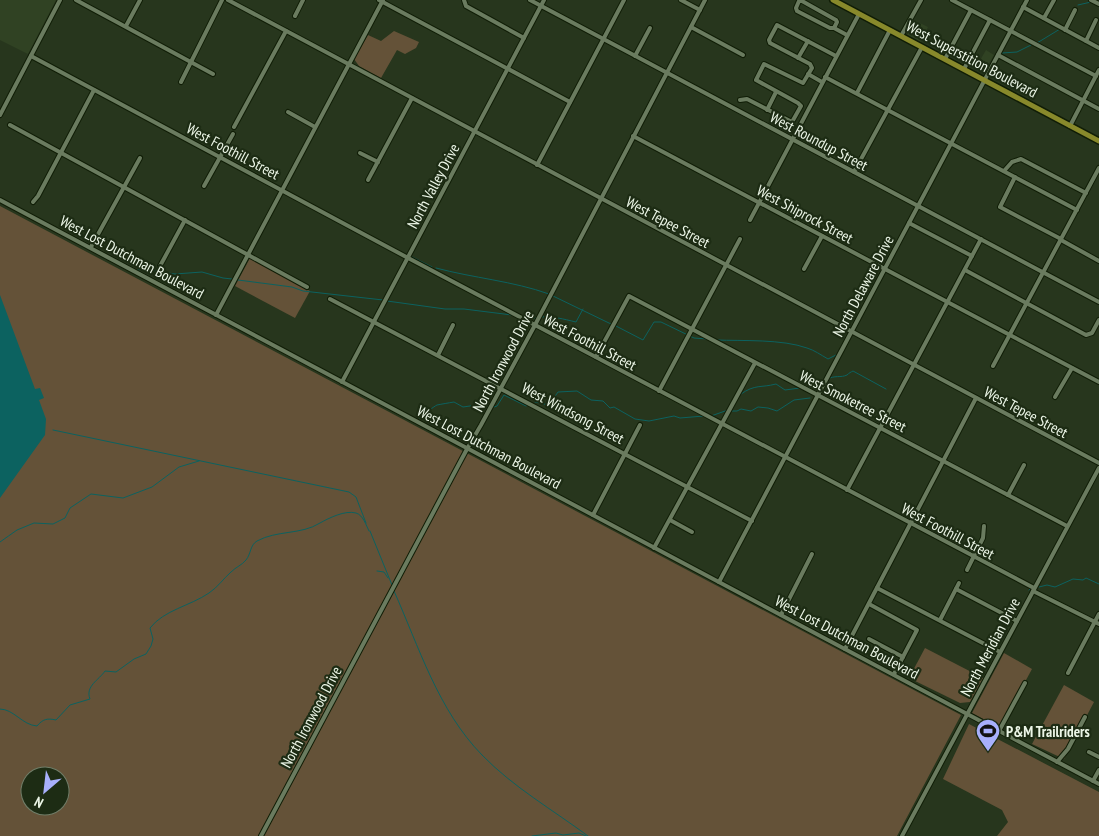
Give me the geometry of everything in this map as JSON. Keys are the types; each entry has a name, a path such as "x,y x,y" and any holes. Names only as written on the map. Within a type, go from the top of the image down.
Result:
{"main road":[{"name":"West Superstition Boulevard","path":"833,0 1099,141"}],"street":[{"path":"0,115 60,0"},
{"path":"76,0 213,74"},
{"path":"126,26 140,0"},
{"path":"180,82 222,0"},
{"name":"West Tepee Street","path":"228,0 1099,463"},
{"path":"294,16 303,0"},
{"name":"West Roundup Street","path":"530,0 1099,302"},
{"name":"North Valley Drive","path":"342,382 544,0"},
{"path":"537,165 624,0"},
{"path":"681,0 700,10"},
{"name":"North Ironwood Drive","path":"261,836 535,325 705,0"},
{"path":"902,36 921,0"},
{"path":"952,0 1096,76"},
{"name":"North Delaware Drive","path":"719,582 1027,0"},
{"path":"1044,18 1054,0"},
{"path":"1091,0 1099,4"},
{"path":"216,315 381,1 570,102"},
{"path":"464,1 466,6 524,38"},
{"path":"834,28 836,20 799,1 796,8 797,11 847,35"},
{"path":"1023,7 1099,48"},
{"path":"945,59 971,10"},
{"path":"1065,30 1075,10"},
{"path":"750,220 859,14"},
{"path":"964,69 990,20"},
{"path":"1086,41 1096,20"},
{"path":"740,100 746,99 792,122 801,106 756,80 764,64 803,83 812,66 769,42 777,25 836,56"},
{"path":"691,27 743,55"},
{"path":"635,56 650,28"},
{"path":"857,93 890,30"},
{"path":"234,127 286,31"},
{"path":"798,58 808,41"},
{"path":"854,172 922,47"},
{"path":"998,55 1099,108"},
{"name":"West Foothill Street","path":"31,56 407,258 1097,623"},
{"path":"1070,126 1099,70"},
{"path":"808,74 822,82"},
{"path":"825,77 1077,210"},
{"path":"33,202 38,196 94,90"},
{"path":"767,110 776,92"},
{"path":"368,180 412,98"},
{"path":"288,112 315,127"},
{"path":"10,125 307,287"},
{"path":"204,186 233,134"},
{"name":"West Shiprock Street","path":"633,136 1099,382"},
{"path":"360,153 378,162"},
{"path":"91,248 140,158"},
{"path":"1004,171 1012,162 1021,159 1086,193"},
{"path":"993,366 1099,168"},
{"path":"1015,177 1000,207 1099,261"},
{"name":"West Lost Dutchman Boulevard","path":"0,200 1099,784"},
{"path":"160,266 185,220"},
{"path":"909,223 972,256"},
{"path":"804,269 822,236"},
{"path":"659,391 740,239"},
{"path":"847,490 981,239"},
{"path":"964,270 1088,335 1092,333 1099,320"},
{"name":"West Smoketree Street","path":"596,358 629,296 1067,526"},
{"name":"West Windsong Street","path":"330,299 626,453 752,521"},
{"path":"438,356 453,325"},
{"path":"654,548 755,363"},
{"path":"1055,398 1072,368"},
{"path":"845,649 976,398"},
{"path":"593,515 640,425"},
{"path":"1008,495 1024,465"},
{"name":"North Meridian Drive","path":"902,836 1099,468"},
{"path":"670,520 692,532"},
{"path":"967,570 983,538 984,526"},
{"path":"781,615 812,554"},
{"path":"940,620 959,583"},
{"path":"878,588 1000,652"},
{"path":"956,589 1017,621"},
{"path":"869,604 917,630 894,674"},
{"path":"1068,672 1097,623 1099,614"},
{"path":"869,639 903,657"},
{"path":"999,731 1025,683"},
{"path":"1057,762 1065,754 1085,717"},
{"path":"1089,752 1099,757"},
{"path":"1093,781 1099,770"}],"shaded area":[{"path":"0,0 56,0 28,54 0,40"},
{"path":"914,20 928,27 921,42 907,35"},
{"path":"394,31 419,42 416,48 405,54 397,50 381,78 359,66 354,59 368,35 381,41"},
{"path":"986,50 994,55 984,72 982,73 968,65 971,58 979,62"},
{"path":"0,206 961,715 897,836 0,836"},
{"path":"250,258 310,291 295,318 235,286"},
{"path":"925,648 983,678 970,702 960,703 909,678"},
{"path":"1004,653 1032,669 1000,728 972,713"},
{"path":"1064,685 1094,702 1064,759 1032,744"},
{"name":"P&M Trailriders","path":"969,724 1099,792 1099,836 997,836 1008,822 1002,810 943,779"}],"water":[{"path":"0,295 35,389 40,388 44,398 39,400 46,419 45,435 0,498"}],"waterway":[{"path":"1078,5 1091,2"},
{"path":"1037,43 1060,29"},
{"path":"1002,53 1017,52 1031,45"},
{"path":"412,257 432,267"},
{"path":"436,268 521,286 549,294"},
{"path":"138,270 175,274 202,272 232,279"},
{"path":"238,280 292,287 303,291 383,300"},
{"path":"553,296 611,324"},
{"path":"387,301 512,315"},
{"path":"540,317 554,317 576,322 583,309"},
{"path":"525,318 536,318"},
{"path":"616,326 643,340 654,322 661,322 694,338 707,339"},
{"path":"716,340 786,343 810,349 828,359 836,355"},
{"path":"828,379 845,376 853,371 886,389"},
{"path":"741,394 754,387 776,384 785,390 800,388"},
{"path":"807,388 821,384"},
{"path":"535,402 549,405 558,392 577,391 591,400 603,401 610,408 614,407 635,419 649,421 674,416 680,418 704,416"},
{"path":"494,407 497,406 504,395 526,406 528,405"},
{"path":"732,411 741,409 751,411 758,407 777,411 794,400 810,398"},
{"path":"420,418 437,405 454,402 463,407 477,405 487,407"},
{"path":"711,416 728,410"},
{"path":"53,430 349,492 356,497 366,523"},
{"path":"0,542 17,530 34,523 53,524 65,518 70,508 91,494 123,498 152,487 179,467 199,461"},
{"path":"0,709 37,726 45,720 56,720 70,705 90,699 89,690 105,671 116,672 134,659 146,654 153,639 150,628 156,622 170,612 212,591 246,560 257,541 273,535 313,527 332,517 352,512 361,516 369,531"},
{"path":"370,531 392,585"},
{"path":"377,571 384,572 388,578"},
{"path":"1039,587 1047,585 1055,587 1073,579 1083,580 1086,578 1099,584"},
{"path":"394,591 441,698 467,737 482,755 507,778 588,836"},
{"path":"532,836 556,833 563,835 579,833 586,836"}],"place":[{"name":"P&M Trailriders","path":"988,752"}]}
